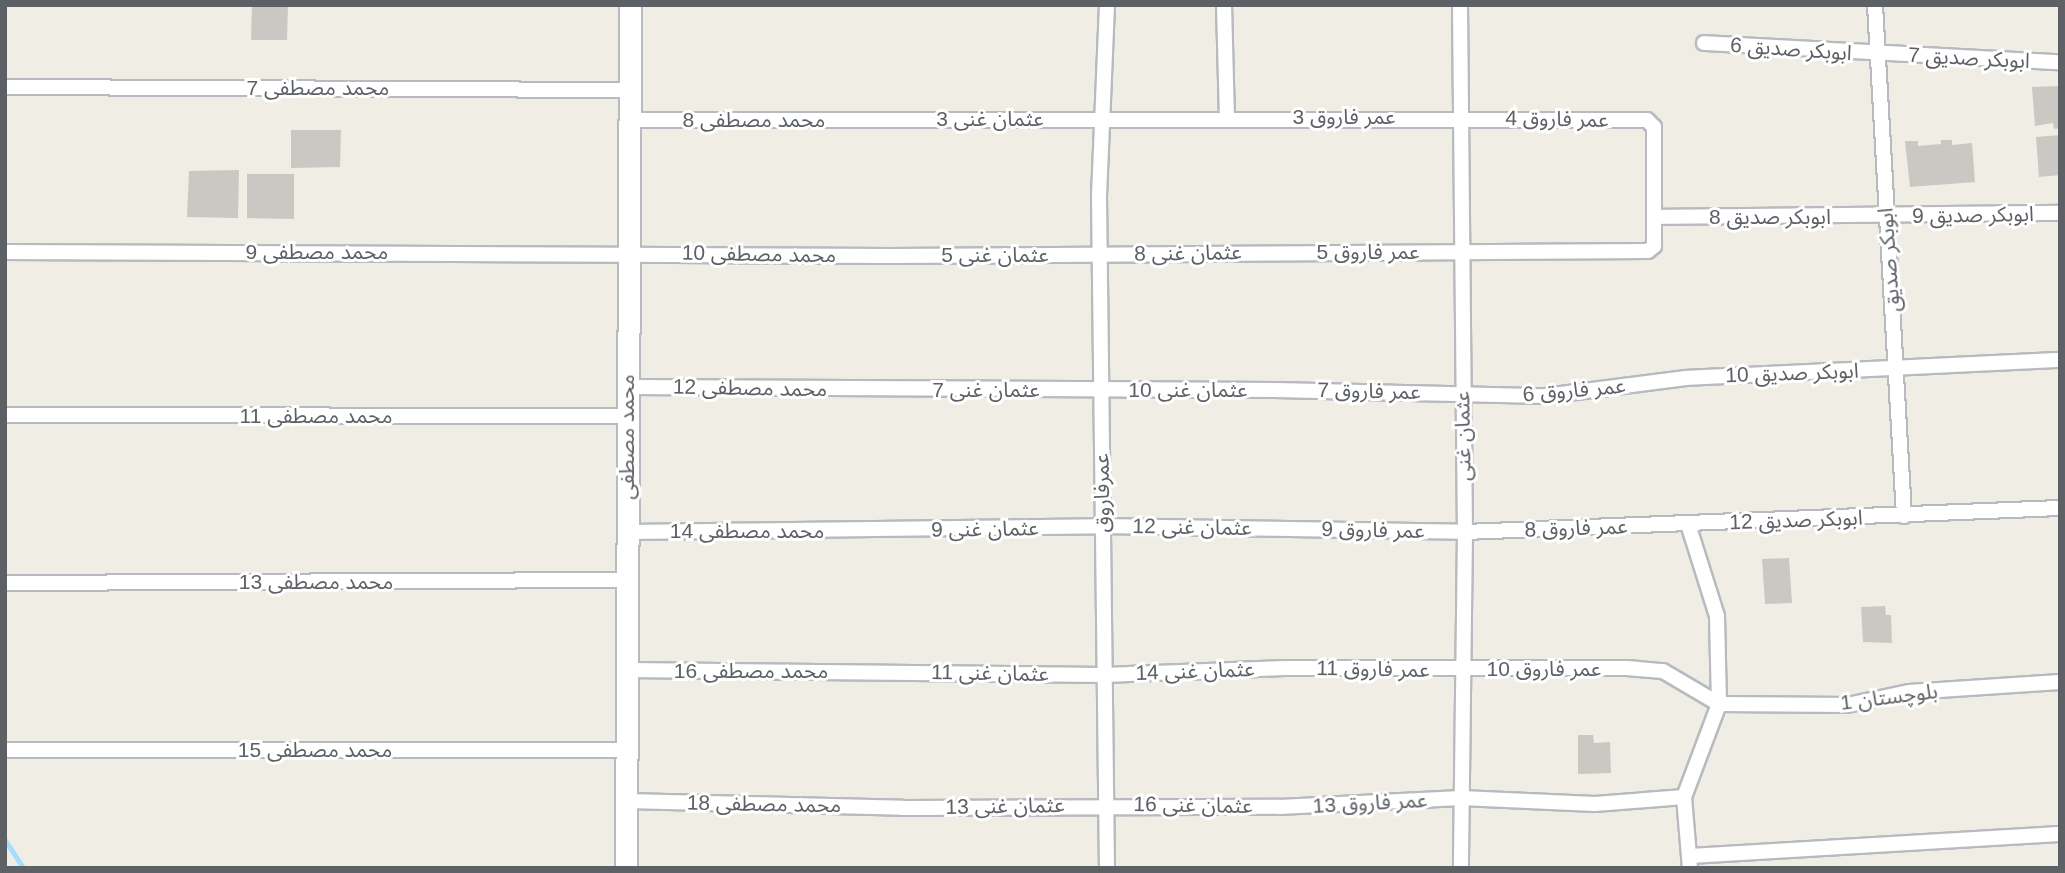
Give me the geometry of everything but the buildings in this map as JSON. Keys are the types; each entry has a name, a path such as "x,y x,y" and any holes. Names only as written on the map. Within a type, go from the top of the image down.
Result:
{"street":[{"name":"محمد مصطفی","path":"626,868 630,5"},
{"path":"1101,118 1107,5"},
{"path":"1224,5 1227,117"},
{"name":"عثمان غنی","path":"1460,5 1460,252 1465,532 1461,670 1461,868"},
{"name":"ابوبکر صدیق","path":"1875,5 1885,218 1898,369 1904,516"},
{"name":"ابوبکر صدیق 6","path":"1704,43 1878,54"},
{"name":"ابوبکر صدیق 7","path":"1878,54 2060,62"},
{"name":"محمد مصطفی 7","path":"6,87 629,90"},
{"name":"عمر فاروق 3","path":"1101,118 1462,117"},
{"name":"عمر فاروق 4","path":"1462,117 1652,122 1654,217"},
{"name":"عثمان غنی 3","path":"879,120 1101,118"},
{"name":"عمرفاروق","path":"1101,118 1100,391 1107,868"},
{"name":"محمد مصطفی 8","path":"629,120 879,120"},
{"name":"ابوبکر صدیق 9","path":"1885,218 2060,213"},
{"name":"ابوبکر صدیق 8","path":"1654,217 1885,218"},
{"name":"عمر فاروق 5","path":"1277,252 1652,251 1654,217"},
{"name":"محمد مصطفی 9","path":"5,251 628,252"},
{"name":"محمد مصطفی 10","path":"628,252 890,256"},
{"name":"عثمان غنی 8","path":"1100,255 1277,252"},
{"name":"عثمان غنی 5","path":"890,256 1100,255"},
{"name":"ابوبکر صدیق 10","path":"1686,378 2060,360"},
{"name":"عمر فاروق 6","path":"1462,393 1545,396 1686,378"},
{"name":"محمد مصطفی 12","path":"628,387 872,390"},
{"name":"عثمان غنی 7","path":"872,390 1100,391"},
{"name":"عمر فاروق 7","path":"1275,390 1462,393"},
{"name":"عثمان غنی 10","path":"1100,391 1275,390"},
{"name":"محمد مصطفی 11","path":"5,415 627,416"},
{"name":"ابوبکر صدیق 12","path":"1688,524 2060,508"},
{"path":"1688,524 1717,616 1719,704 1684,797 1689,862 2060,834"},
{"name":"عمر فاروق 8","path":"1465,532 1688,524"},
{"name":"عثمان غنی 12","path":"1103,526 1280,528"},
{"name":"عثمان غنی 9","path":"867,531 1103,526"},
{"name":"عمر فاروق 9","path":"1280,528 1465,532"},
{"name":"محمد مصطفی 14","path":"627,532 867,531"},
{"name":"محمد مصطفی 13","path":"5,583 626,580"},
{"name":"عثمان غنی 14","path":"1105,675 1285,668"},
{"name":"عمر فاروق 11","path":"1285,668 1461,670"},
{"name":"عمر فاروق 10","path":"1461,670 1627,668 1663,671 1719,704"},
{"name":"محمد مصطفی 16","path":"626,670 876,671"},
{"name":"عثمان غنی 11","path":"876,671 1105,675"},
{"name":"بلوچستان 1","path":"1719,704 1847,705 1909,692 2060,682"},
{"name":"محمد مصطفی 15","path":"5,751 625,750"},
{"name":"عمر فاروق 13","path":"1279,807 1461,799 1595,804 1684,797"},
{"name":"محمد مصطفی 18","path":"626,801 903,808"},
{"name":"عثمان غنی 16","path":"1107,804 1279,807"},
{"name":"عثمان غنی 13","path":"903,808 1107,804"}],"waterway":[{"path":"5,840 23,868"}]}
